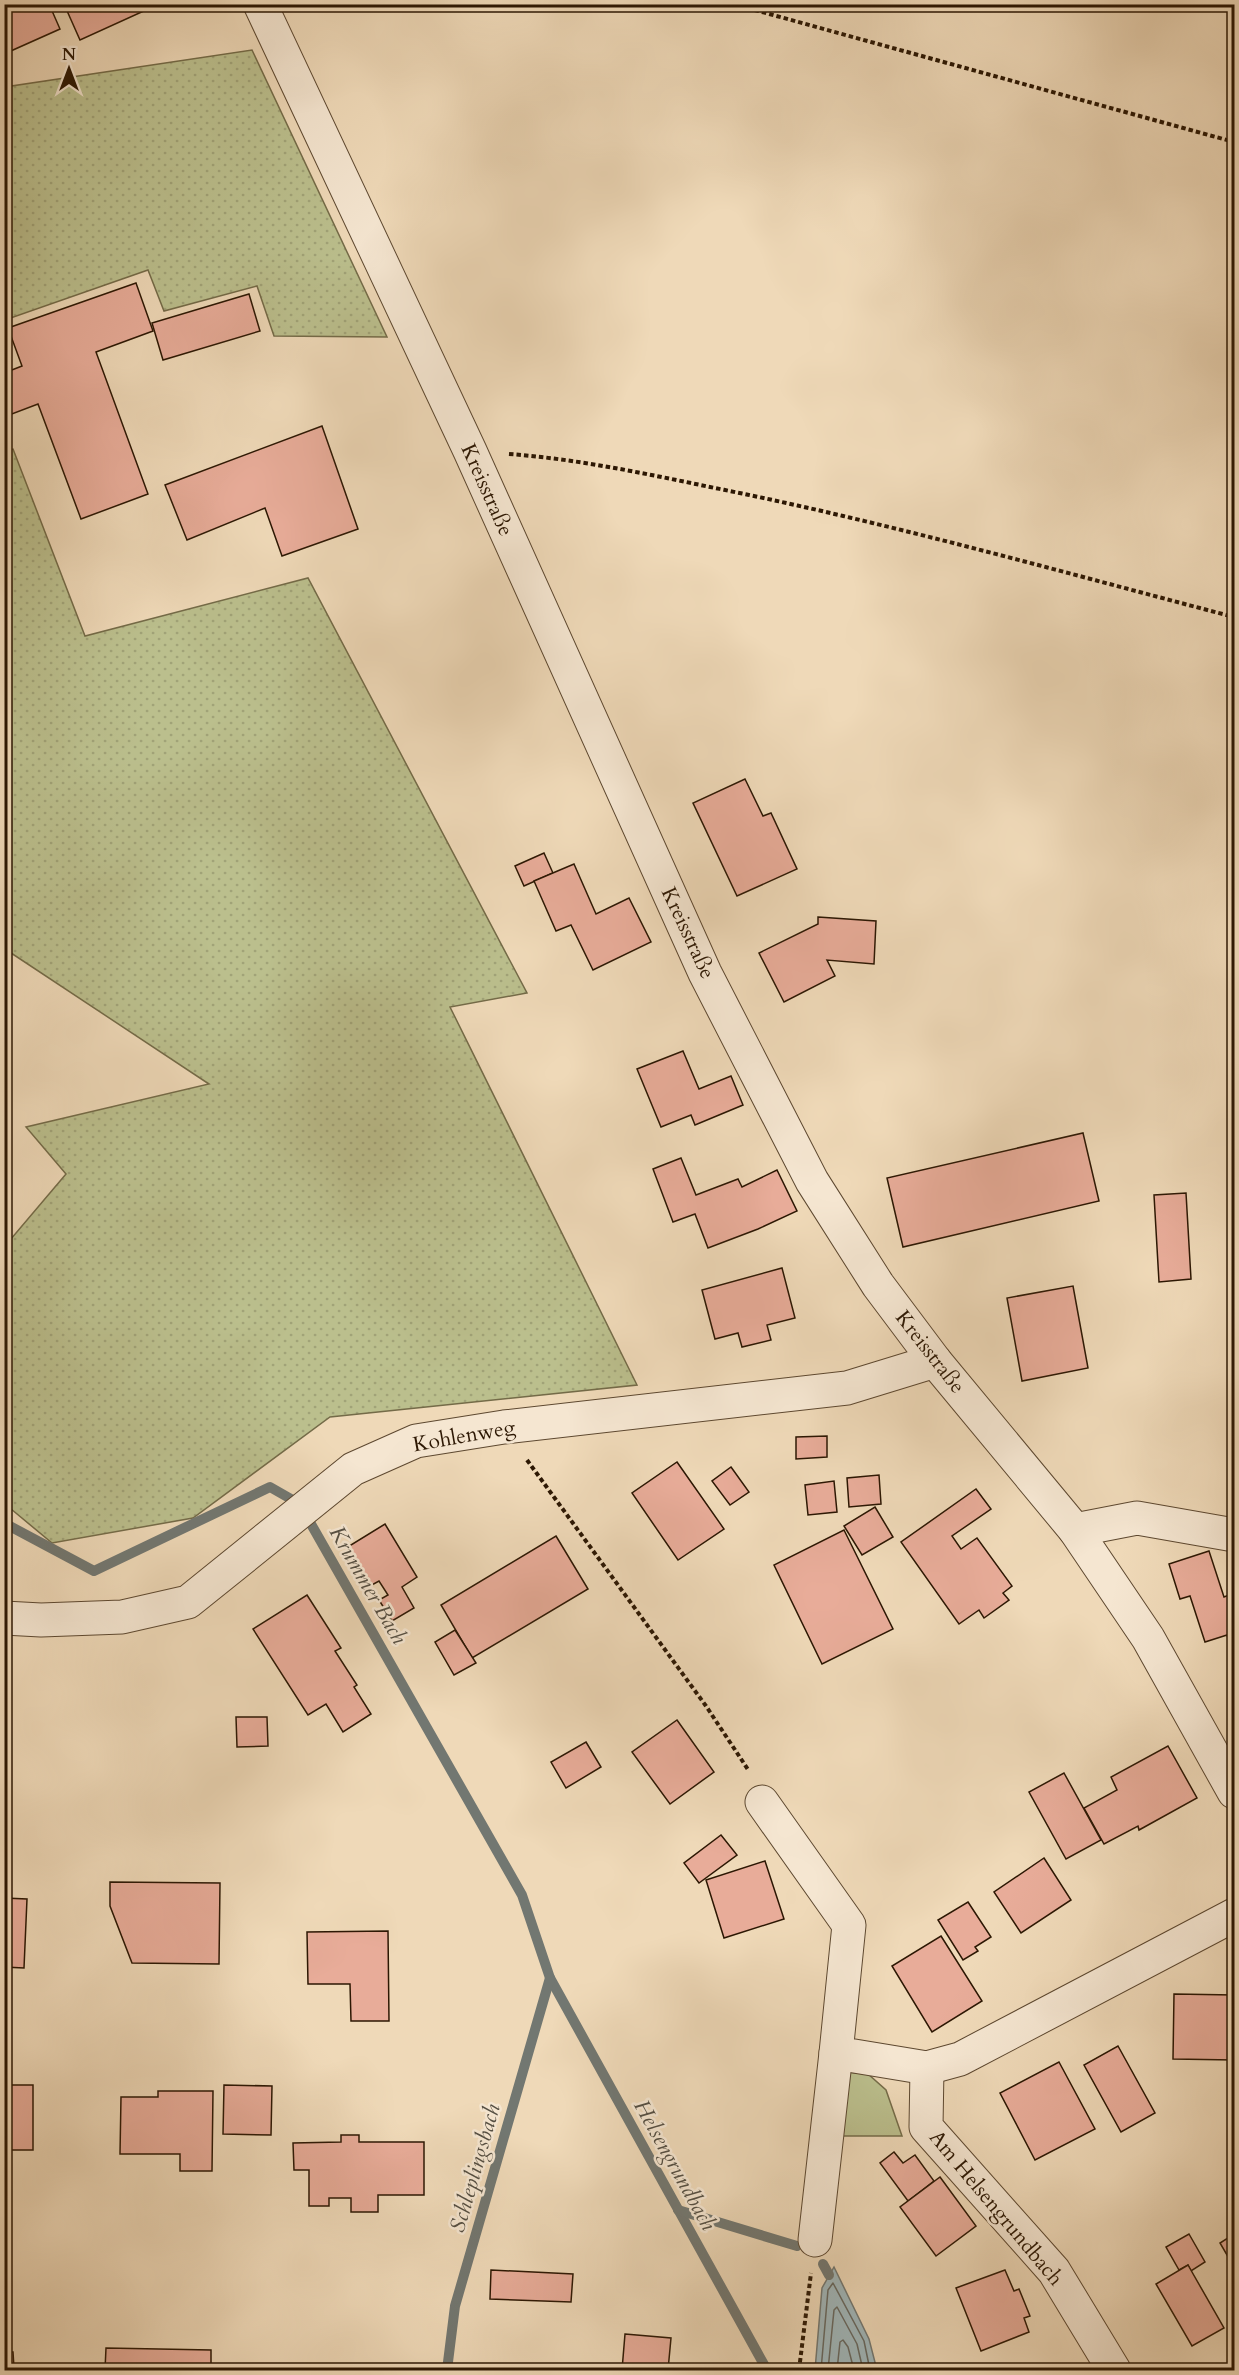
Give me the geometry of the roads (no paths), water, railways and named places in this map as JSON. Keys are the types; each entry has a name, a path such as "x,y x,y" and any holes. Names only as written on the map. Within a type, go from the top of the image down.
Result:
{"street":[{"name":"Kreisstraße","path":"260,4 470,451 705,973 806,1171 878,1285 935,1361 1075,1530 1148,1638 1234,1792"},
{"name":"Kohlenweg","path":"4,1618 41,1620 122,1617 188,1602 352,1469 416,1441 504,1427 847,1388 935,1361"},
{"path":"1075,1530 1137,1518 1234,1534"},
{"path":"762,1802 849,1925 815,2240"},
{"path":"836,2053 927,2068 960,2058 1234,1915"},
{"name":"Am Helsengrundbach","path":"927,2068 926,2127 1054,2271 1114,2370"}],"water":[{"path":"834,2267 869,2339 877,2370 815,2370 822,2288"}],"waterway":[{"name":"Krummer Bach","path":"4,1523 94,1571 270,1487 291,1499 311,1524 522,1895 550,1978 767,2370"},
{"name":"Schleplingsbach","path":"447,2370 455,2306 550,1978"},
{"name":"Helsengrundbach","path":"678,2210 797,2246"},
{"path":"823,2264 829,2275"}]}
